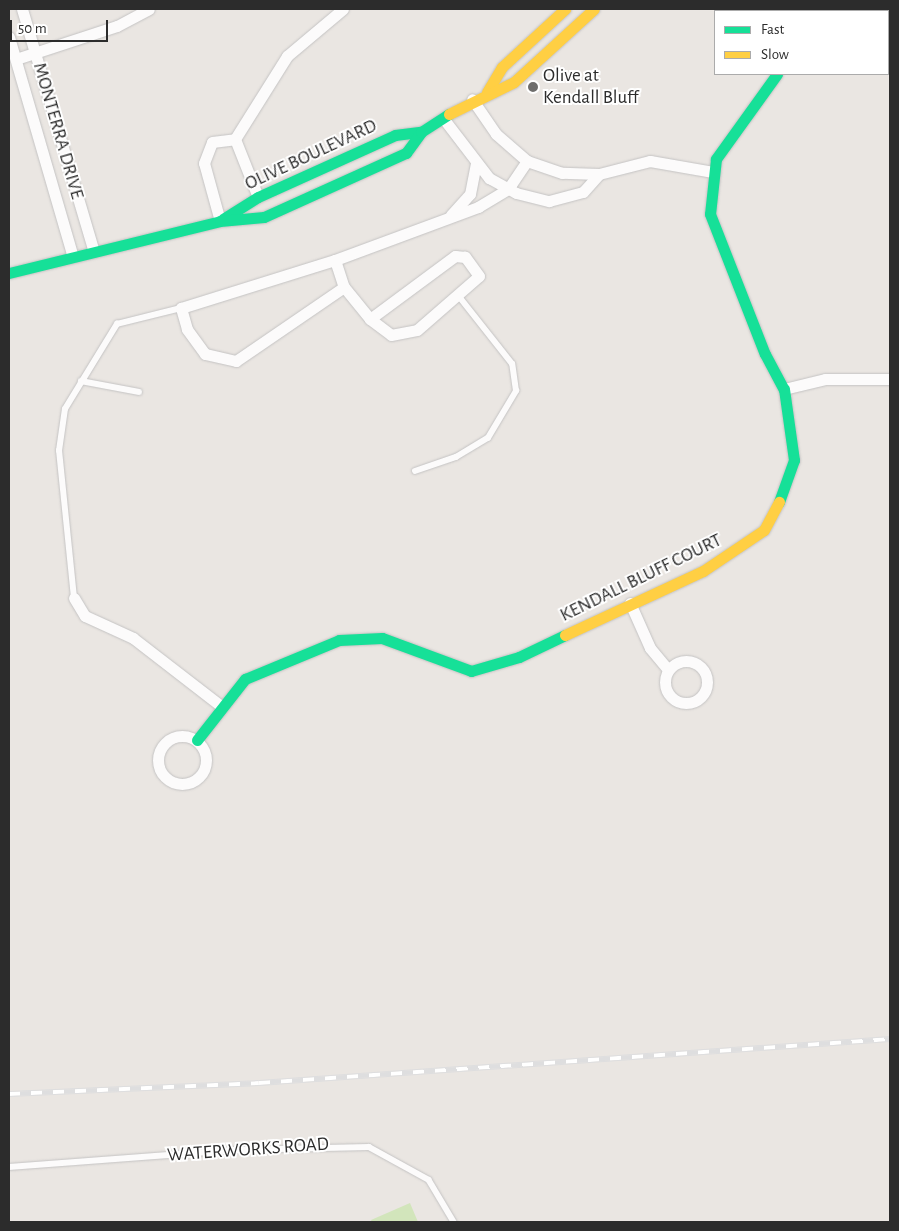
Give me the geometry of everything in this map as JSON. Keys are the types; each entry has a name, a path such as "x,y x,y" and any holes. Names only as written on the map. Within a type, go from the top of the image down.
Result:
{"street":[{"name":"MONTERRA DRIVE","path":"22,9 94,252"},
{"path":"16,59 129,21 149,9"},
{"path":"235,139 287,56 343,9"},
{"path":"488,92 502,67 565,9"},
{"name":"OLIVE BOULEVARD","path":"9,273 220,221 264,217 332,190 406,153 421,132 472,99 514,82 594,9"},
{"name":"MONTERRA DRIVE","path":"9,37 73,257"},
{"name":"KENDALL BLUFF COURT","path":"197,740 221,706 245,679 339,640 382,638 471,671 519,656 630,603 703,571 764,530 786,489 794,460 784,389 766,354 710,214 713,172 727,142 776,75"},
{"path":"472,99 496,134 527,161 562,173 599,174 650,160 713,172"},
{"path":"443,118 489,178 508,189 549,202 583,192 599,174"},
{"name":"OLIVE BOULEVARD","path":"220,221 258,197 395,135 421,132"},
{"path":"220,221 205,153 219,138 235,139"},
{"path":"235,139 258,197"},
{"path":"344,287 236,361 205,354 187,329 181,308 335,260 478,208 508,189 527,161"},
{"path":"449,217 470,194 476,163"},
{"path":"335,260 344,287 370,319 391,335 403,336 417,330 459,297 479,276 460,255 370,319"},
{"path":"784,389 825,379 890,379"},
{"path":"74,598 85,616 133,638 221,706"},
{"path":"630,603 650,648 667,668"},
{"path":"178,736 197,740 206,755 201,774 183,784 171,782 160,770 160,749 178,736"}],"lane":[{"path":"415,471 456,456 488,438 516,391 512,364 459,297"},
{"path":"74,598 60,426 81,381 117,324 181,308"},
{"path":"81,381 139,392"},
{"name":"WATERWORKS ROAD","path":"9,1167 234,1150 369,1147 429,1180 454,1222"}],"green space":[{"path":"410,1203 418,1222 372,1222 371,1220"}],"railway":[{"path":"9,1094 259,1083 890,1039"}],"traffic: fast":[{"path":"776,75 716,159 710,214 765,354 784,389 794,460 779,502"},
{"path":"9,273 220,221 264,217 406,153 421,132 449,114"},
{"path":"223,219 258,197 395,135 421,132"},
{"path":"197,740 245,679 339,640 382,638 471,671 519,657 565,635"}],"traffic: slow":[{"path":"487,92 502,67 565,9"},
{"path":"449,114 514,82 594,9"},
{"path":"565,635 703,571 764,530 779,502"}],"place":[{"name":"Olive at Kendall Bluff","path":"533,87"}]}
